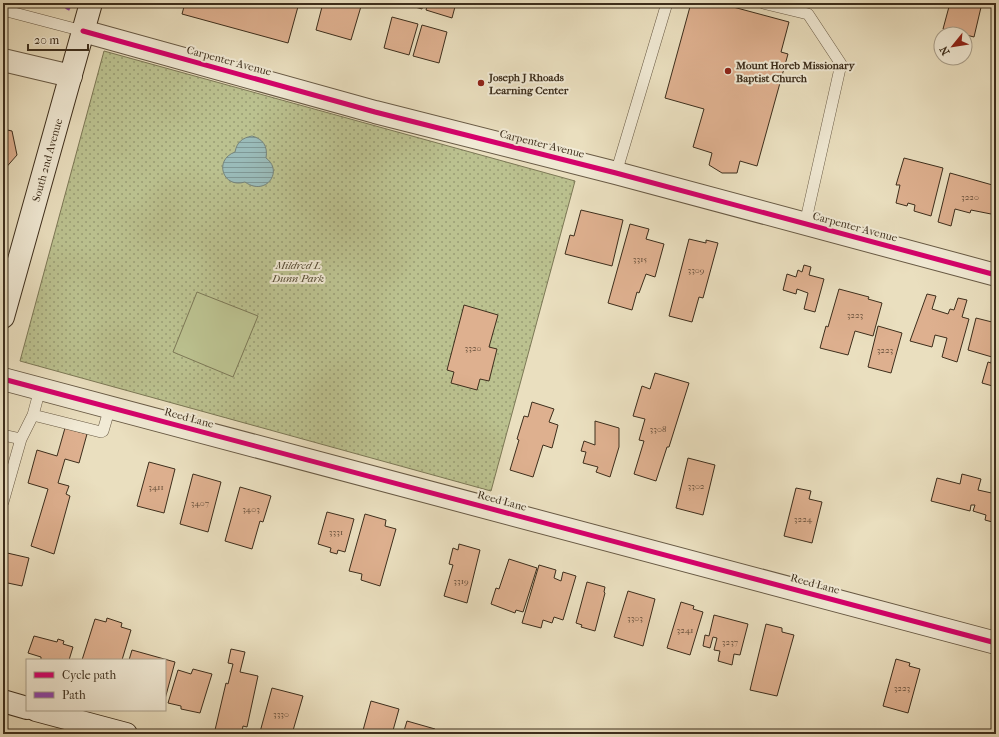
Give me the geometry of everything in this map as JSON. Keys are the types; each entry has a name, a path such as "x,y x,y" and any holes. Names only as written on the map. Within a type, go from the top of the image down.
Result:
{"street":[{"name":"South 2nd Avenue","path":"3,317 8,284 91,3"},
{"name":"Carpenter Avenue","path":"83,31 375,112 616,173 996,275"},
{"path":"3,60 70,76"},
{"name":"Reed Lane","path":"3,379 996,643"},
{"path":"3,701 26,708"},
{"path":"40,711 126,734"}],"lane":[{"path":"616,173 667,3"},
{"path":"763,3 808,14 841,64 805,224"},
{"path":"3,10 83,31"},
{"path":"3,502 21,439 34,415 40,389"},
{"path":"34,415 101,432 103,431 110,407"},
{"path":"3,435 21,439"}],"green space":[{"name":"Mildred L Dunn Park","path":"104,51 575,181 491,491 20,361"},
{"path":"197,292 258,316 233,377 173,352"}],"water":[{"path":"252,136 262,141 264,144 266,158 271,163 273,169 273,175 270,180 266,184 260,186 253,186 245,182 237,183 231,181 226,178 223,167 224,161 228,156 235,152 240,141"}],"building":[{"path":"185,3 299,3 288,43 182,14"},
{"path":"323,3 362,3 351,40 316,30"},
{"path":"401,3 423,3 422,9"},
{"path":"428,3 456,3 452,18 426,10"},
{"name":"Mount Horeb Missionary Baptist Church","path":"691,3 723,3 722,4 789,22 781,52 788,54 757,166 740,161 737,173 722,173 709,165 712,153 693,147 704,109 665,98"},
{"path":"950,3 982,3 974,37 973,26 944,26"},
{"path":"392,17 418,24 409,55 384,48"},
{"path":"422,25 447,32 439,63 413,56"},
{"path":"3,129 12,131 17,155 3,171"},
{"path":"904,158 943,168 931,216 914,211 915,205 908,203 907,206 896,203 900,185 896,185"},
{"path":"950,173 996,186 996,215 971,210 970,213 955,209 951,226 938,222"},
{"path":"581,210 623,220 612,266 565,254 570,235 574,236"},
{"path":"630,224 649,229 646,239 664,244 655,277 646,274 639,293 637,292 632,310 608,303"},
{"path":"689,239 706,243 706,240 718,243 703,298 699,297 692,322 669,316"},
{"path":"804,265 811,267 809,275 824,279 815,312 804,309 808,293 797,289 796,294 783,290 787,274 796,277 798,270 802,272"},
{"path":"839,289 869,297 868,299 882,303 873,336 855,331 848,355 820,348"},
{"path":"927,294 936,296 932,309 948,314 950,309 954,310 958,298 967,300 962,317 969,319 957,362 942,357 947,338 935,335 932,347 910,341"},
{"path":"464,305 498,315 489,347 497,349 489,381 480,379 477,390 451,383 454,372 447,370"},
{"path":"976,318 996,323 996,387 982,383 988,362 991,363 992,357 968,350"},
{"path":"878,326 902,333 891,373 868,367"},
{"path":"655,373 689,383 669,447 667,447 656,481 634,474 644,441 639,440 645,419 633,416 642,386 650,389"},
{"path":"532,402 554,409 549,422 558,425 552,448 543,445 533,477 510,470 524,416 528,417"},
{"path":"595,421 619,428 619,447 610,477 596,472 598,467 583,463 586,452 581,451 584,441 595,445"},
{"path":"65,428 87,434 79,463 65,459 58,483 69,486 66,494 70,496 54,554 31,546 48,489 28,483 37,450 57,456"},
{"path":"688,458 715,465 703,515 676,508"},
{"path":"149,462 175,469 164,513 137,506"},
{"path":"193,474 221,482 208,532 180,524"},
{"path":"962,474 981,479 978,490 996,494 996,523 985,520 986,515 973,511 975,505 971,505 970,511 931,501 937,478 960,484"},
{"path":"240,487 271,496 263,522 260,521 252,549 225,541"},
{"path":"796,488 811,491 809,499 822,502 812,543 784,536"},
{"path":"327,512 354,519 345,552 338,550 337,554 330,552 331,548 318,544"},
{"path":"365,514 386,520 385,526 396,529 380,586 361,580 362,574 349,571"},
{"path":"459,544 480,550 467,603 444,596 453,565 449,564 453,548 458,550"},
{"path":"3,552 29,558 22,586 3,582"},
{"path":"509,559 537,568 523,612 516,610 515,613 491,604 496,588 499,589"},
{"path":"539,565 556,570 554,578 561,581 563,572 576,576 563,620 554,617 552,623 543,620 541,628 522,623"},
{"path":"587,582 605,587 605,593 595,631 581,627 582,625 576,623"},
{"path":"628,591 655,599 643,646 614,637"},
{"path":"681,602 694,606 693,609 703,612 690,655 667,648"},
{"path":"714,615 748,624 740,655 734,654 732,665 718,661 720,651 714,650 717,638 713,637 710,648 703,646 705,635 709,636"},
{"path":"107,618 122,623 121,627 131,630 122,659 82,659 95,619 106,622"},
{"path":"766,624 782,628 782,632 794,635 777,696 750,690"},
{"path":"34,636 57,642 58,639 64,641 63,644 73,647 69,659 41,659 41,657 28,653"},
{"path":"231,649 245,652 240,672 258,676 247,727 243,726 242,731 238,731 237,734 215,730 226,683 228,684 233,664 228,663"},
{"path":"132,650 164,659 129,659"},
{"path":"166,659 175,662 166,695"},
{"path":"896,659 910,663 909,666 920,669 908,713 883,706"},
{"path":"193,669 212,674 200,713 181,709 181,706 168,703 178,670 191,674"},
{"path":"272,688 303,696 292,734 267,734 260,732"},
{"path":"371,701 399,709 392,734 362,734"},
{"path":"407,721 435,729 434,734 403,734"}],"marked path":[{"path":"66,7 70,9"}],"cycle path":[{"path":"83,31 375,112 616,173 996,275"},
{"path":"3,379 996,643"}],"place":[{"name":"Mount Horeb Missionary Baptist Church","path":"728,71"},
{"name":"Joseph J Rhoads Learning Center","path":"481,83"}]}
